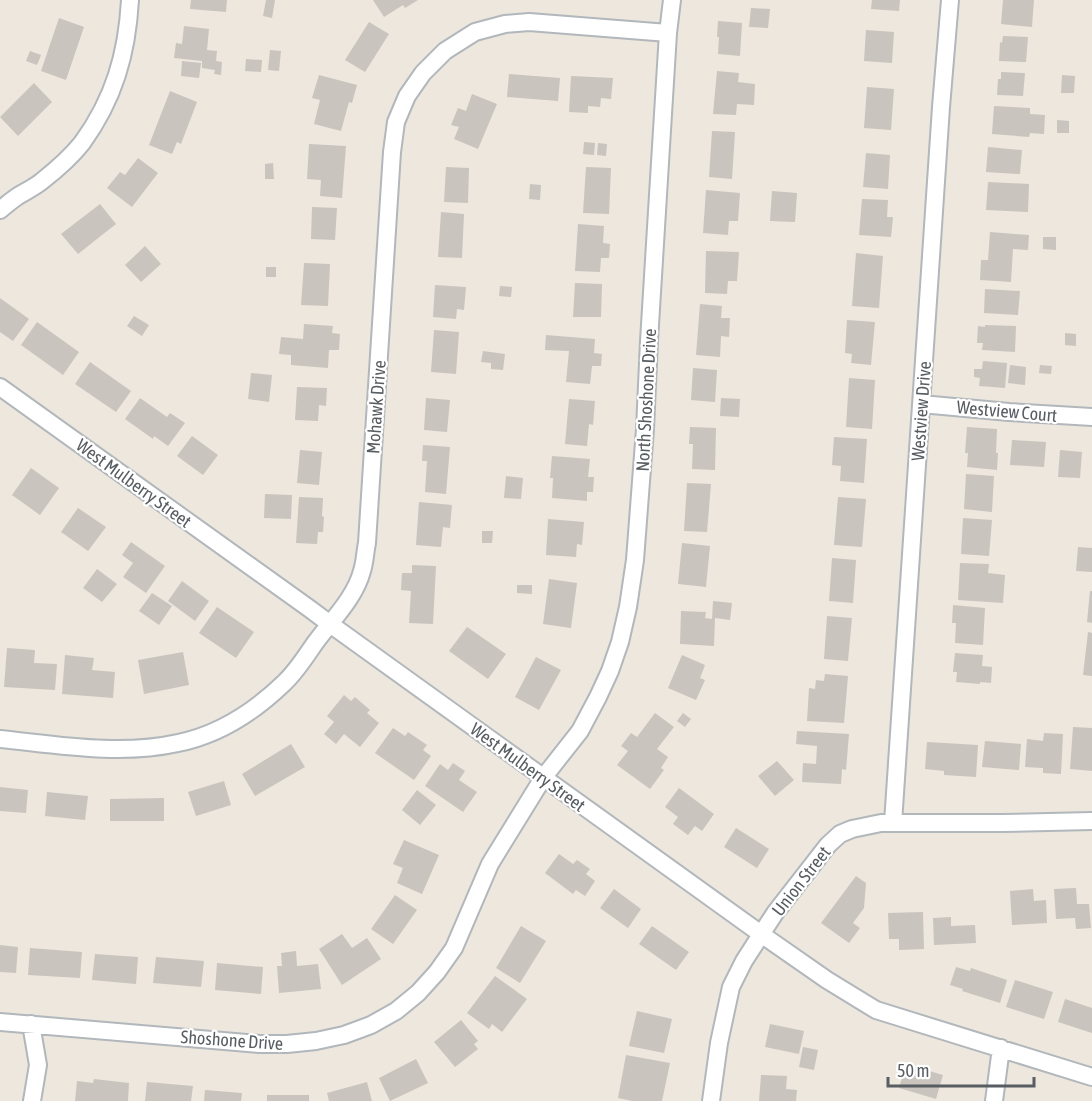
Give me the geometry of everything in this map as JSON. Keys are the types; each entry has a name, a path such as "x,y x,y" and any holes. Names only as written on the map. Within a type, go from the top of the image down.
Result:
{"street":[{"path":"0,210 16,197 40,184 63,163 81,144 96,121 119,72 125,45 130,0"},
{"name":"North Shoshone Drive","path":"543,778 580,731 598,697 620,642 628,608 635,560 645,429 668,33 672,0"},
{"name":"Westview Drive","path":"893,823 950,0"},
{"name":"Mohawk Drive","path":"0,739 122,749 151,748 179,743 232,722 256,707 286,681 354,590 362,572 367,543 392,152 396,122 407,96 423,73 445,51 475,32 505,24 529,22 668,33"},
{"name":"West Mulberry Street","path":"0,387 827,980 876,1010 1092,1077"},
{"name":"Westview Court","path":"921,404 1092,417"},
{"name":"Shoshone Drive","path":"0,1022 259,1044 316,1041 371,1025 396,1011 418,993 454,948 490,864 543,778"},
{"name":"Union Street","path":"711,1101 719,1043 731,987 761,934 828,845 840,834 870,824 1092,821"},
{"path":"31,1024 38,1065 32,1101"},
{"path":"994,1101 1000,1048"}],"building":[{"path":"191,0 227,0 226,12 190,9"},
{"path":"266,0 275,0 272,18 263,16"},
{"path":"373,0 418,0 405,8 403,5 384,17"},
{"path":"872,0 900,0 899,11 871,9"},
{"path":"1003,0 1034,0 1032,27 1001,24"},
{"path":"751,8 770,9 768,28 749,27"},
{"path":"59,18 84,27 66,80 41,71"},
{"path":"718,21 742,23 740,56 718,54"},
{"path":"369,22 389,34 365,72 345,60"},
{"path":"184,26 209,29 207,50 217,51 216,61 222,62 221,75 214,74 215,70 202,68 202,61 174,58 176,43 182,44"},
{"path":"866,30 894,32 892,63 864,61"},
{"path":"1003,36 1028,37 1026,62 999,61 1000,42 1002,43"},
{"path":"270,50 281,51 279,71 268,70"},
{"path":"30,51 41,55 37,65 26,61"},
{"path":"246,59 262,60 261,72 245,71"},
{"path":"182,61 201,63 199,78 181,76"},
{"path":"717,71 739,73 738,82 755,84 754,105 737,104 736,115 713,114"},
{"path":"1001,72 1025,73 1023,96 997,95"},
{"path":"509,74 560,78 558,101 507,97"},
{"path":"319,75 357,85 352,103 349,102 341,131 314,124 320,100 312,98"},
{"path":"1062,75 1075,76 1074,93 1061,93"},
{"path":"571,76 613,78 611,99 601,98 600,107 588,106 588,113 569,112"},
{"path":"34,83 52,102 18,136 0,117"},
{"path":"867,87 894,89 891,130 864,128"},
{"path":"170,91 197,102 181,144 177,142 172,154 149,145"},
{"path":"472,94 497,104 478,149 454,139 459,127 451,125 458,108 466,111"},
{"path":"994,106 1030,108 1030,114 1045,115 1044,134 1030,133 1029,137 992,134"},
{"path":"1057,120 1069,121 1069,133 1057,133"},
{"path":"712,131 735,132 732,179 709,177"},
{"path":"584,142 595,143 594,155 583,154"},
{"path":"598,143 607,144 606,156 597,155"},
{"path":"309,144 346,146 342,198 320,196 321,180 307,179"},
{"path":"988,147 1022,150 1020,174 986,172"},
{"path":"866,153 890,155 888,189 863,187"},
{"path":"138,158 158,173 132,207 107,188 120,172 125,175"},
{"path":"273,163 274,179 265,179 265,164"},
{"path":"446,167 469,168 468,203 444,202"},
{"path":"586,167 611,168 609,214 583,213"},
{"path":"988,182 1029,184 1028,212 986,210"},
{"path":"530,184 541,185 540,200 529,199"},
{"path":"706,190 740,193 738,221 729,221 728,235 703,233"},
{"path":"772,191 797,193 795,222 770,221"},
{"path":"862,199 888,200 887,217 893,217 891,237 859,235"},
{"path":"100,204 116,224 78,254 61,234"},
{"path":"312,207 337,208 335,240 311,239"},
{"path":"441,212 464,214 462,258 438,257"},
{"path":"578,224 604,226 603,243 610,244 609,258 601,258 600,272 575,271"},
{"path":"990,232 1029,235 1028,250 1013,249 1011,282 980,280 981,260 988,260"},
{"path":"1043,237 1056,237 1056,250 1043,249"},
{"path":"145,246 161,264 141,282 125,265"},
{"path":"706,251 739,252 737,281 728,281 727,294 705,293"},
{"path":"856,253 883,256 879,308 852,306"},
{"path":"304,263 330,264 328,306 301,305"},
{"path":"266,267 276,267 276,277 266,277"},
{"path":"575,283 602,284 601,317 573,317"},
{"path":"435,285 466,287 464,310 457,309 456,319 433,317"},
{"path":"500,286 512,287 511,297 499,296"},
{"path":"985,289 1020,291 1018,315 984,313"},
{"path":"0,298 29,319 13,341 0,332"},
{"path":"700,304 722,306 721,318 730,318 729,337 721,336 720,357 696,355"},
{"path":"134,316 149,325 142,336 127,326"},
{"path":"847,320 875,322 871,365 851,363 852,354 845,353"},
{"path":"37,322 79,352 63,375 21,345"},
{"path":"304,324 333,326 332,333 340,334 339,350 329,350 328,368 291,365 291,355 279,354 281,337 303,339"},
{"path":"985,325 1016,326 1015,352 982,350 983,343 977,343 978,326 985,327"},
{"path":"434,330 459,332 456,374 431,372"},
{"path":"1065,333 1076,334 1076,346 1065,345"},
{"path":"546,335 595,339 594,353 602,354 601,366 592,366 590,384 566,382 569,351 545,350"},
{"path":"483,351 505,354 503,370 491,369 491,363 481,362"},
{"path":"983,361 1007,363 1005,388 979,386 980,378 974,377 974,369 982,369"},
{"path":"90,362 131,391 116,412 75,384"},
{"path":"1010,365 1026,367 1025,385 1008,383"},
{"path":"1040,365 1052,366 1051,374 1039,373"},
{"path":"693,368 717,370 715,402 691,400"},
{"path":"251,373 272,375 269,402 248,399"},
{"path":"849,378 875,380 872,429 846,427"},
{"path":"297,387 327,388 326,406 319,405 318,421 295,420"},
{"path":"140,398 167,417 170,413 185,423 168,446 154,436 153,439 125,419"},
{"path":"426,398 450,400 447,432 424,430"},
{"path":"721,398 740,399 739,417 720,416"},
{"path":"569,399 595,401 593,425 589,424 587,446 565,444"},
{"path":"690,427 716,428 715,470 692,469 693,444 689,444"},
{"path":"967,427 997,429 997,470 967,467 968,453 965,453"},
{"path":"192,436 218,455 203,475 177,456"},
{"path":"834,437 867,439 864,483 840,481 841,466 832,465"},
{"path":"1012,440 1046,442 1044,467 1010,465"},
{"path":"423,445 450,447 446,494 425,492 427,461 422,461"},
{"path":"300,450 322,452 319,485 297,483"},
{"path":"1060,450 1082,452 1080,478 1058,477"},
{"path":"552,456 590,459 588,477 594,477 593,492 587,492 587,501 552,498 553,478 550,478"},
{"path":"31,468 59,488 40,515 12,495"},
{"path":"966,474 994,476 992,512 964,509"},
{"path":"506,476 523,478 521,499 504,498"},
{"path":"687,483 711,484 707,532 684,531"},
{"path":"265,494 292,495 291,519 264,518"},
{"path":"299,497 323,498 323,532 318,532 317,544 296,543"},
{"path":"838,497 866,499 862,547 834,545"},
{"path":"419,502 452,505 450,528 443,527 441,547 416,545"},
{"path":"78,508 106,527 88,551 61,532"},
{"path":"963,518 992,520 989,556 961,554"},
{"path":"548,519 584,522 582,545 577,544 576,557 546,555"},
{"path":"482,531 493,531 492,543 482,543"},
{"path":"131,542 165,566 146,593 123,577 133,563 122,555"},
{"path":"682,543 710,546 706,587 678,584"},
{"path":"1078,547 1092,548 1092,572 1076,571"},
{"path":"832,558 856,560 853,603 829,601"},
{"path":"960,563 989,564 988,573 1005,575 1003,603 958,600"},
{"path":"412,565 436,566 433,624 409,623 411,591 401,590 402,573 412,573"},
{"path":"97,569 117,584 102,602 83,588"},
{"path":"549,579 577,583 571,628 543,624"},
{"path":"182,581 209,601 195,621 168,601"},
{"path":"517,585 532,585 532,594 517,593"},
{"path":"1090,591 1092,591 1092,623 1087,622"},
{"path":"152,593 172,606 159,625 139,611"},
{"path":"713,601 732,603 730,620 715,618 714,646 680,644 681,611 706,612 705,618 712,619"},
{"path":"953,605 985,608 983,645 955,643 956,623 952,623"},
{"path":"217,607 254,632 236,658 199,633"},
{"path":"827,616 852,618 848,661 824,659"},
{"path":"467,627 506,654 488,679 449,651"},
{"path":"1088,632 1092,633 1092,676 1083,675"},
{"path":"7,648 35,650 34,663 57,664 55,690 4,687"},
{"path":"183,652 189,685 144,694 138,660"},
{"path":"955,653 983,655 982,666 992,667 991,683 956,682 957,672 953,672"},
{"path":"65,655 94,658 92,670 115,672 113,698 62,694"},
{"path":"682,655 705,665 700,678 705,680 696,700 668,688"},
{"path":"536,657 561,670 539,710 515,697"},
{"path":"825,674 848,676 844,723 807,721 809,688 815,689 816,680 824,681"},
{"path":"344,695 351,701 355,697 370,710 367,713 379,723 360,747 344,734 336,744 324,734 334,722 327,716"},
{"path":"655,713 674,727 657,749 668,757 661,768 664,770 650,789 617,765 628,751 621,746 631,733 637,737"},
{"path":"683,713 691,719 685,727 677,721"},
{"path":"1073,727 1092,728 1092,771 1070,769"},
{"path":"393,728 405,736 408,732 427,745 423,750 431,756 414,780 375,753"},
{"path":"797,731 849,734 846,770 842,769 841,784 802,782 803,763 816,764 817,746 796,744"},
{"path":"1044,733 1063,734 1061,774 1043,773 1043,768 1025,767 1027,739 1043,741"},
{"path":"985,741 1021,744 1019,770 982,767"},
{"path":"927,742 978,745 976,777 944,775 944,771 925,769"},
{"path":"291,744 305,767 255,796 242,774"},
{"path":"777,761 794,780 775,796 758,776"},
{"path":"453,763 465,771 459,780 477,792 463,812 425,786 440,764 448,770"},
{"path":"224,781 231,805 196,816 188,792"},
{"path":"0,787 28,790 26,813 0,811"},
{"path":"679,788 714,814 702,831 695,826 688,835 673,824 678,817 665,807"},
{"path":"417,790 436,805 420,825 402,810"},
{"path":"47,792 88,796 85,820 45,816"},
{"path":"164,798 164,821 110,821 110,799"},
{"path":"736,828 769,849 757,868 724,847"},
{"path":"404,840 439,855 422,894 397,883 403,868 393,864"},
{"path":"559,854 573,864 577,860 590,869 586,874 595,881 585,896 576,890 573,894 545,873"},
{"path":"856,876 866,883 864,908 853,923 860,928 849,943 821,923"},
{"path":"1076,888 1077,904 1089,904 1091,928 1076,929 1075,918 1056,919 1054,889"},
{"path":"614,889 641,909 628,928 600,908"},
{"path":"1033,889 1034,901 1046,900 1047,923 1012,925 1010,891"},
{"path":"395,895 417,910 393,944 371,929"},
{"path":"923,912 924,949 899,950 899,939 889,939 888,913"},
{"path":"951,917 951,926 975,925 976,943 934,945 933,918"},
{"path":"521,926 546,941 520,983 496,968"},
{"path":"652,926 689,952 676,970 639,944"},
{"path":"342,934 352,948 367,938 381,959 342,985 319,949"},
{"path":"0,945 18,947 16,973 0,972"},
{"path":"30,948 82,952 80,978 28,975"},
{"path":"296,951 297,966 318,964 321,989 279,993 277,966 282,966 281,953"},
{"path":"95,954 138,957 136,984 92,980"},
{"path":"156,957 204,961 201,987 153,983"},
{"path":"217,963 263,967 261,994 215,990"},
{"path":"956,967 970,971 971,968 1007,980 1000,1003 950,985"},
{"path":"495,976 527,999 502,1032 492,1024 489,1029 467,1013"},
{"path":"1015,980 1053,992 1044,1019 1006,1007"},
{"path":"1065,999 1092,1008 1092,1033 1058,1022"},
{"path":"637,1011 672,1019 664,1053 629,1046"},
{"path":"461,1020 478,1041 474,1044 478,1049 455,1067 434,1042"},
{"path":"770,1024 804,1031 799,1054 765,1047"},
{"path":"803,1047 818,1050 814,1070 799,1067"},
{"path":"626,1055 670,1063 662,1101 632,1101 618,1098"},
{"path":"416,1059 428,1083 390,1101 379,1078"},
{"path":"906,1064 943,1075 936,1099 899,1088"},
{"path":"761,1075 787,1076 786,1089 797,1090 796,1101 759,1101"},
{"path":"94,1079 129,1083 128,1101 75,1101 77,1081 93,1083"},
{"path":"147,1082 193,1086 191,1101 145,1101"},
{"path":"367,1082 372,1101 329,1101 327,1093"},
{"path":"205,1090 242,1093 241,1101 204,1101"},
{"path":"267,1095 309,1095 309,1101 267,1101"}]}
